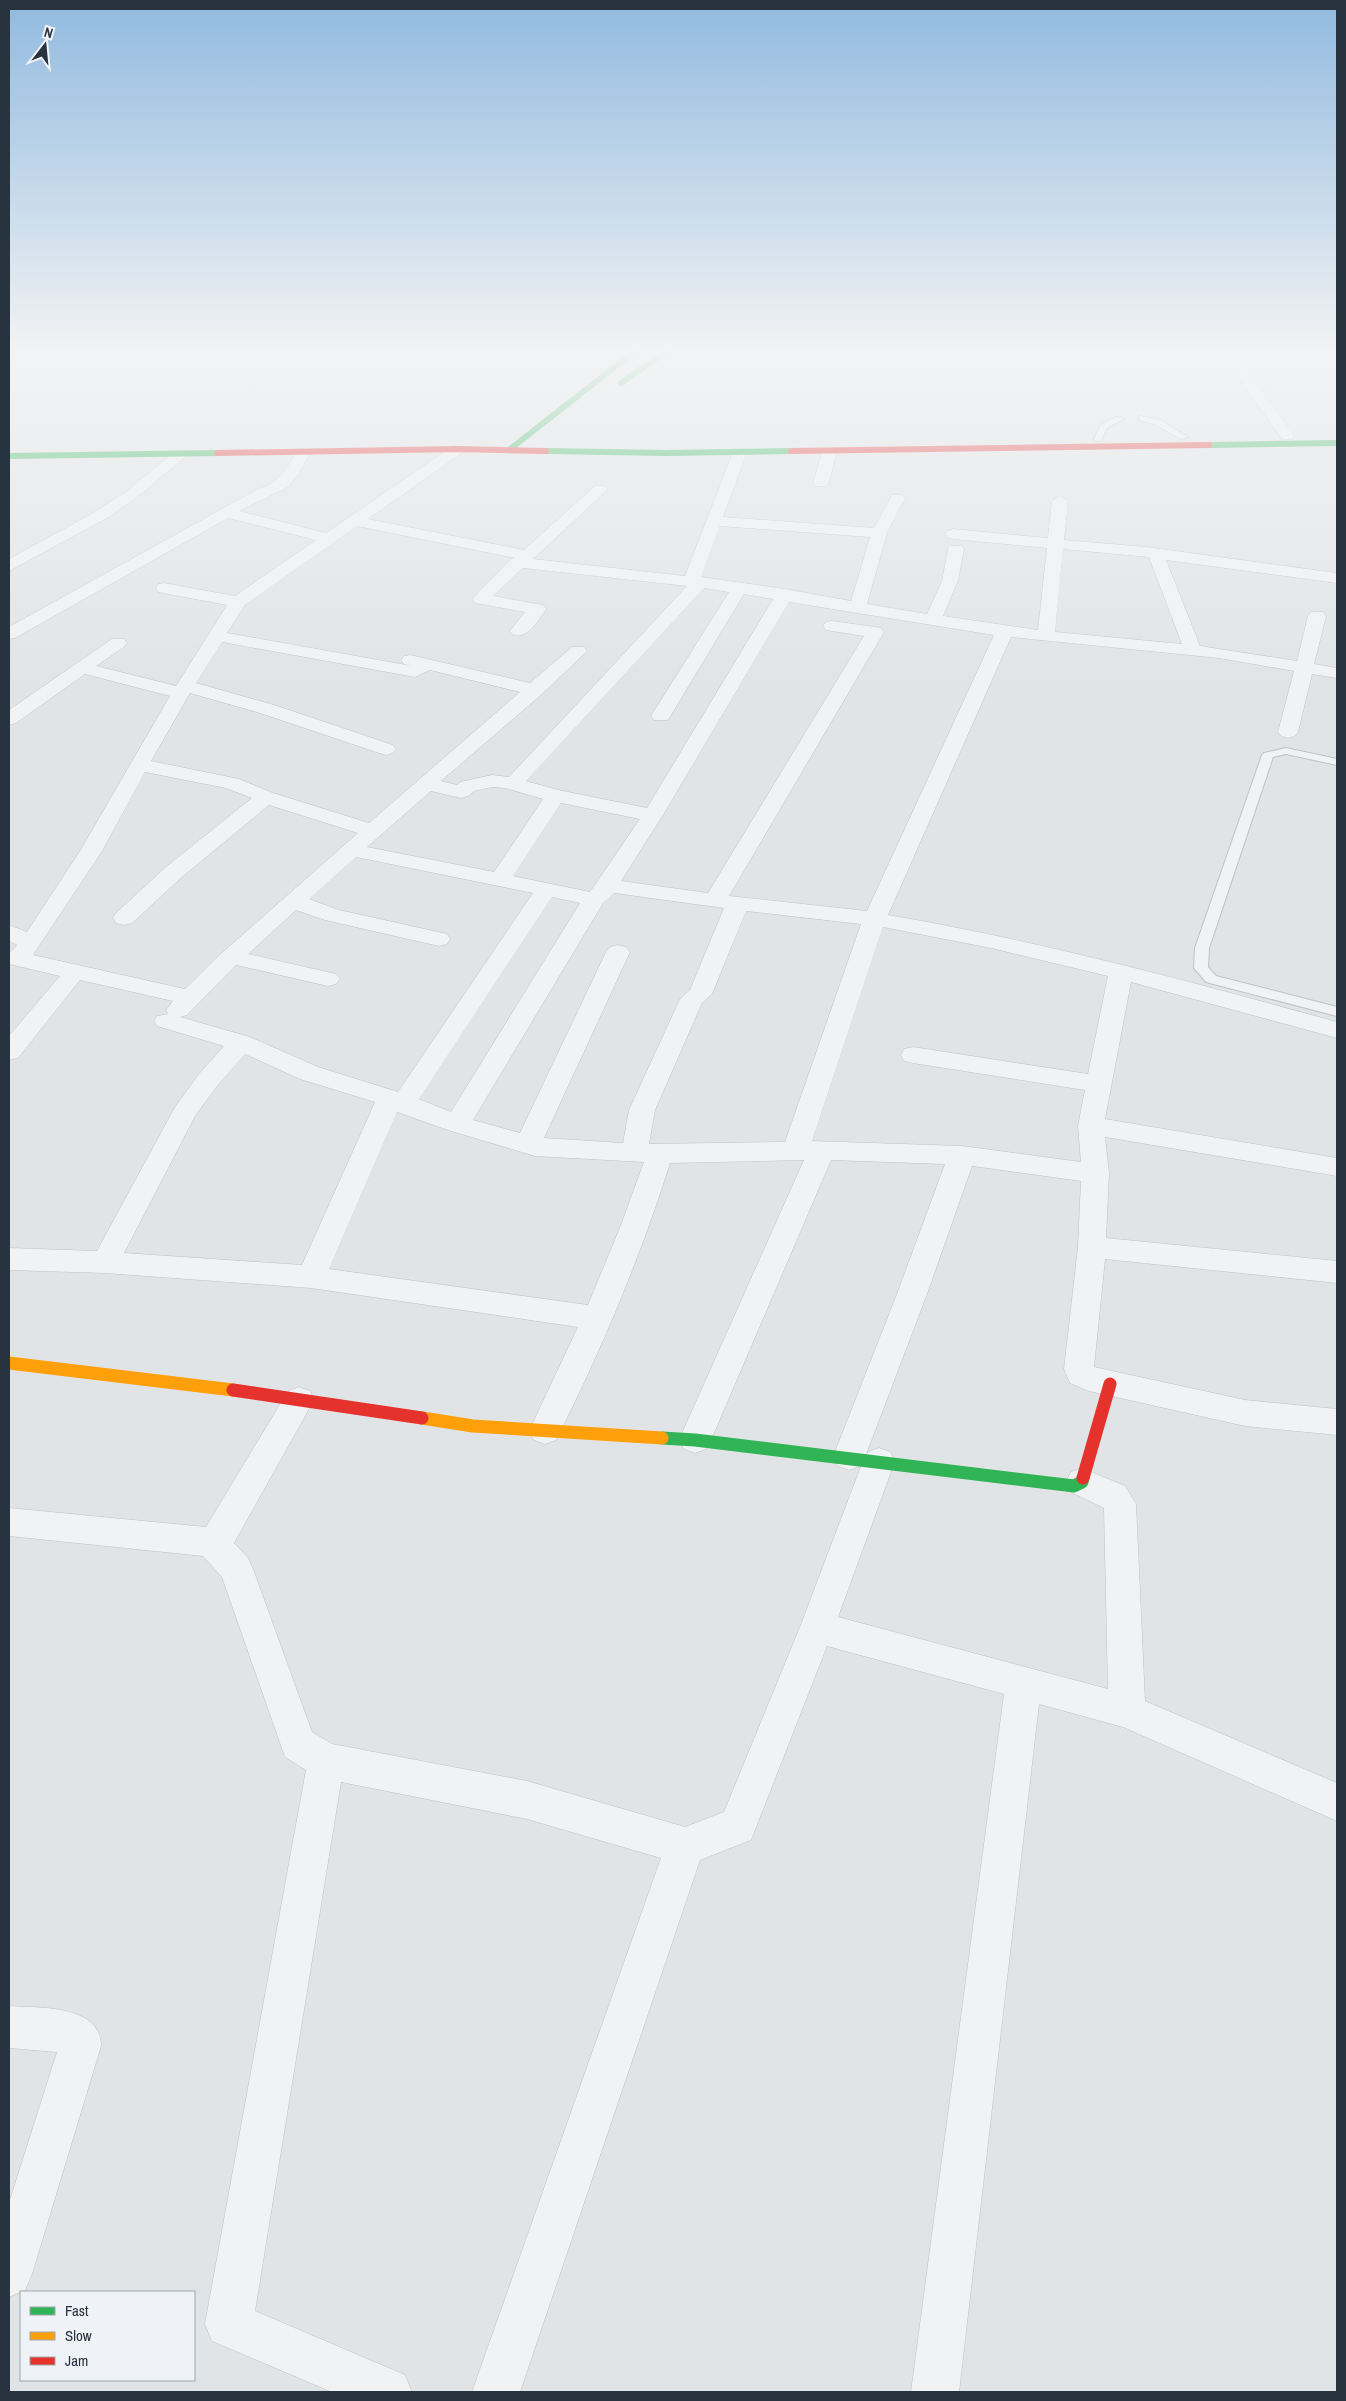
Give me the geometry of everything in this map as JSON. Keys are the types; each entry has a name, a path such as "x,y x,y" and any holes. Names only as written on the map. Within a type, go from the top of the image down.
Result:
{"main road":[{"path":"9,1363 164,1380 474,1426 695,1440 864,1459 1074,1486 1082,1482 1110,1384"}],"street":[{"path":"9,566 101,515 131,495 169,463"},
{"path":"9,634 261,493 276,490 295,470 298,463"},
{"path":"191,998 72,973 17,959 31,944 91,851 183,689 238,602 438,463"},
{"path":"513,784 695,581 712,521 736,463"},
{"path":"822,483 827,463"},
{"path":"519,631 537,609 480,599 522,558 555,532 600,489"},
{"path":"859,631 879,533 897,498"},
{"path":"1046,636 1060,501"},
{"path":"226,512 329,539"},
{"path":"354,521 522,558 740,587 1046,636 1193,650 1305,667 1337,674"},
{"path":"712,521 879,533"},
{"path":"1150,533 1151,553 1193,650"},
{"path":"933,619 950,581 955,541 1056,544 1151,553 1337,578"},
{"path":"660,716 740,587"},
{"path":"164,588 238,602"},
{"path":"457,1124 601,892 653,815 785,594"},
{"path":"1288,732 1317,616"},
{"path":"545,1431 597,1318 633,1233 647,1153 642,1110 692,1000 700,994 727,901 875,632 832,626"},
{"path":"695,1440 809,1151 874,920 1005,630"},
{"path":"216,636 415,672 427,664"},
{"path":"9,719 118,644"},
{"path":"578,651 293,901 231,957 166,1021 241,1043 310,1073 457,1124 528,1145 647,1153 809,1151 962,1155 1095,1172"},
{"path":"399,657 535,690"},
{"path":"81,668 267,709 386,749"},
{"path":"141,765 232,783 266,797 373,831"},
{"path":"427,784 461,792 467,786 492,781 513,784 555,796 653,815"},
{"path":"500,880 555,796"},
{"path":"124,918 174,872 266,797"},
{"path":"351,850 546,890 727,901 874,920 979,939 1121,971 1337,1030"},
{"path":"311,1277 396,1102 546,890"},
{"path":"293,901 334,915 439,939"},
{"path":"9,932 31,944"},
{"path":"528,1145 618,952"},
{"path":"231,957 328,979"},
{"path":"1121,971 1091,1126 1095,1172 1092,1247 1079,1369 1081,1374 1089,1379 1110,1384 1245,1413 1337,1422"},
{"path":"9,1052 68,982 72,973"},
{"path":"105,1262 184,1113 208,1080 241,1043"},
{"path":"913,1055 1099,1084"},
{"path":"1091,1126 1337,1168"},
{"path":"9,1522 212,1542 236,1568 298,1744 326,1762 527,1800 685,1846 737,1826 817,1627 912,1294 962,1155"},
{"path":"1092,1247 1337,1272"},
{"path":"9,1259 105,1262 311,1277 597,1318"},
{"path":"212,1542 221,1535 299,1400"},
{"path":"1082,1482 1114,1496 1120,1504 1127,1711"},
{"path":"817,1627 1127,1711 1337,1802"},
{"path":"936,2392 1023,1684"},
{"path":"326,1762 229,2324 388,2392"},
{"path":"496,2392 685,1846"},
{"path":"9,2027 69,2032 80,2040 80,2046 10,2266"}],"lane":[{"path":"1337,762 1286,751 1268,755 1202,948 1201,968 1211,980 1337,1011"}],"traffic: fast":[{"path":"662,1438 695,1440 1074,1486 1082,1482 1083,1478"}],"traffic: slow":[{"path":"9,1363 164,1380 233,1390"},
{"path":"422,1418 473,1426 662,1438"}],"traffic: jam":[{"path":"1083,1478 1110,1384"},
{"path":"233,1390 422,1418"}]}
